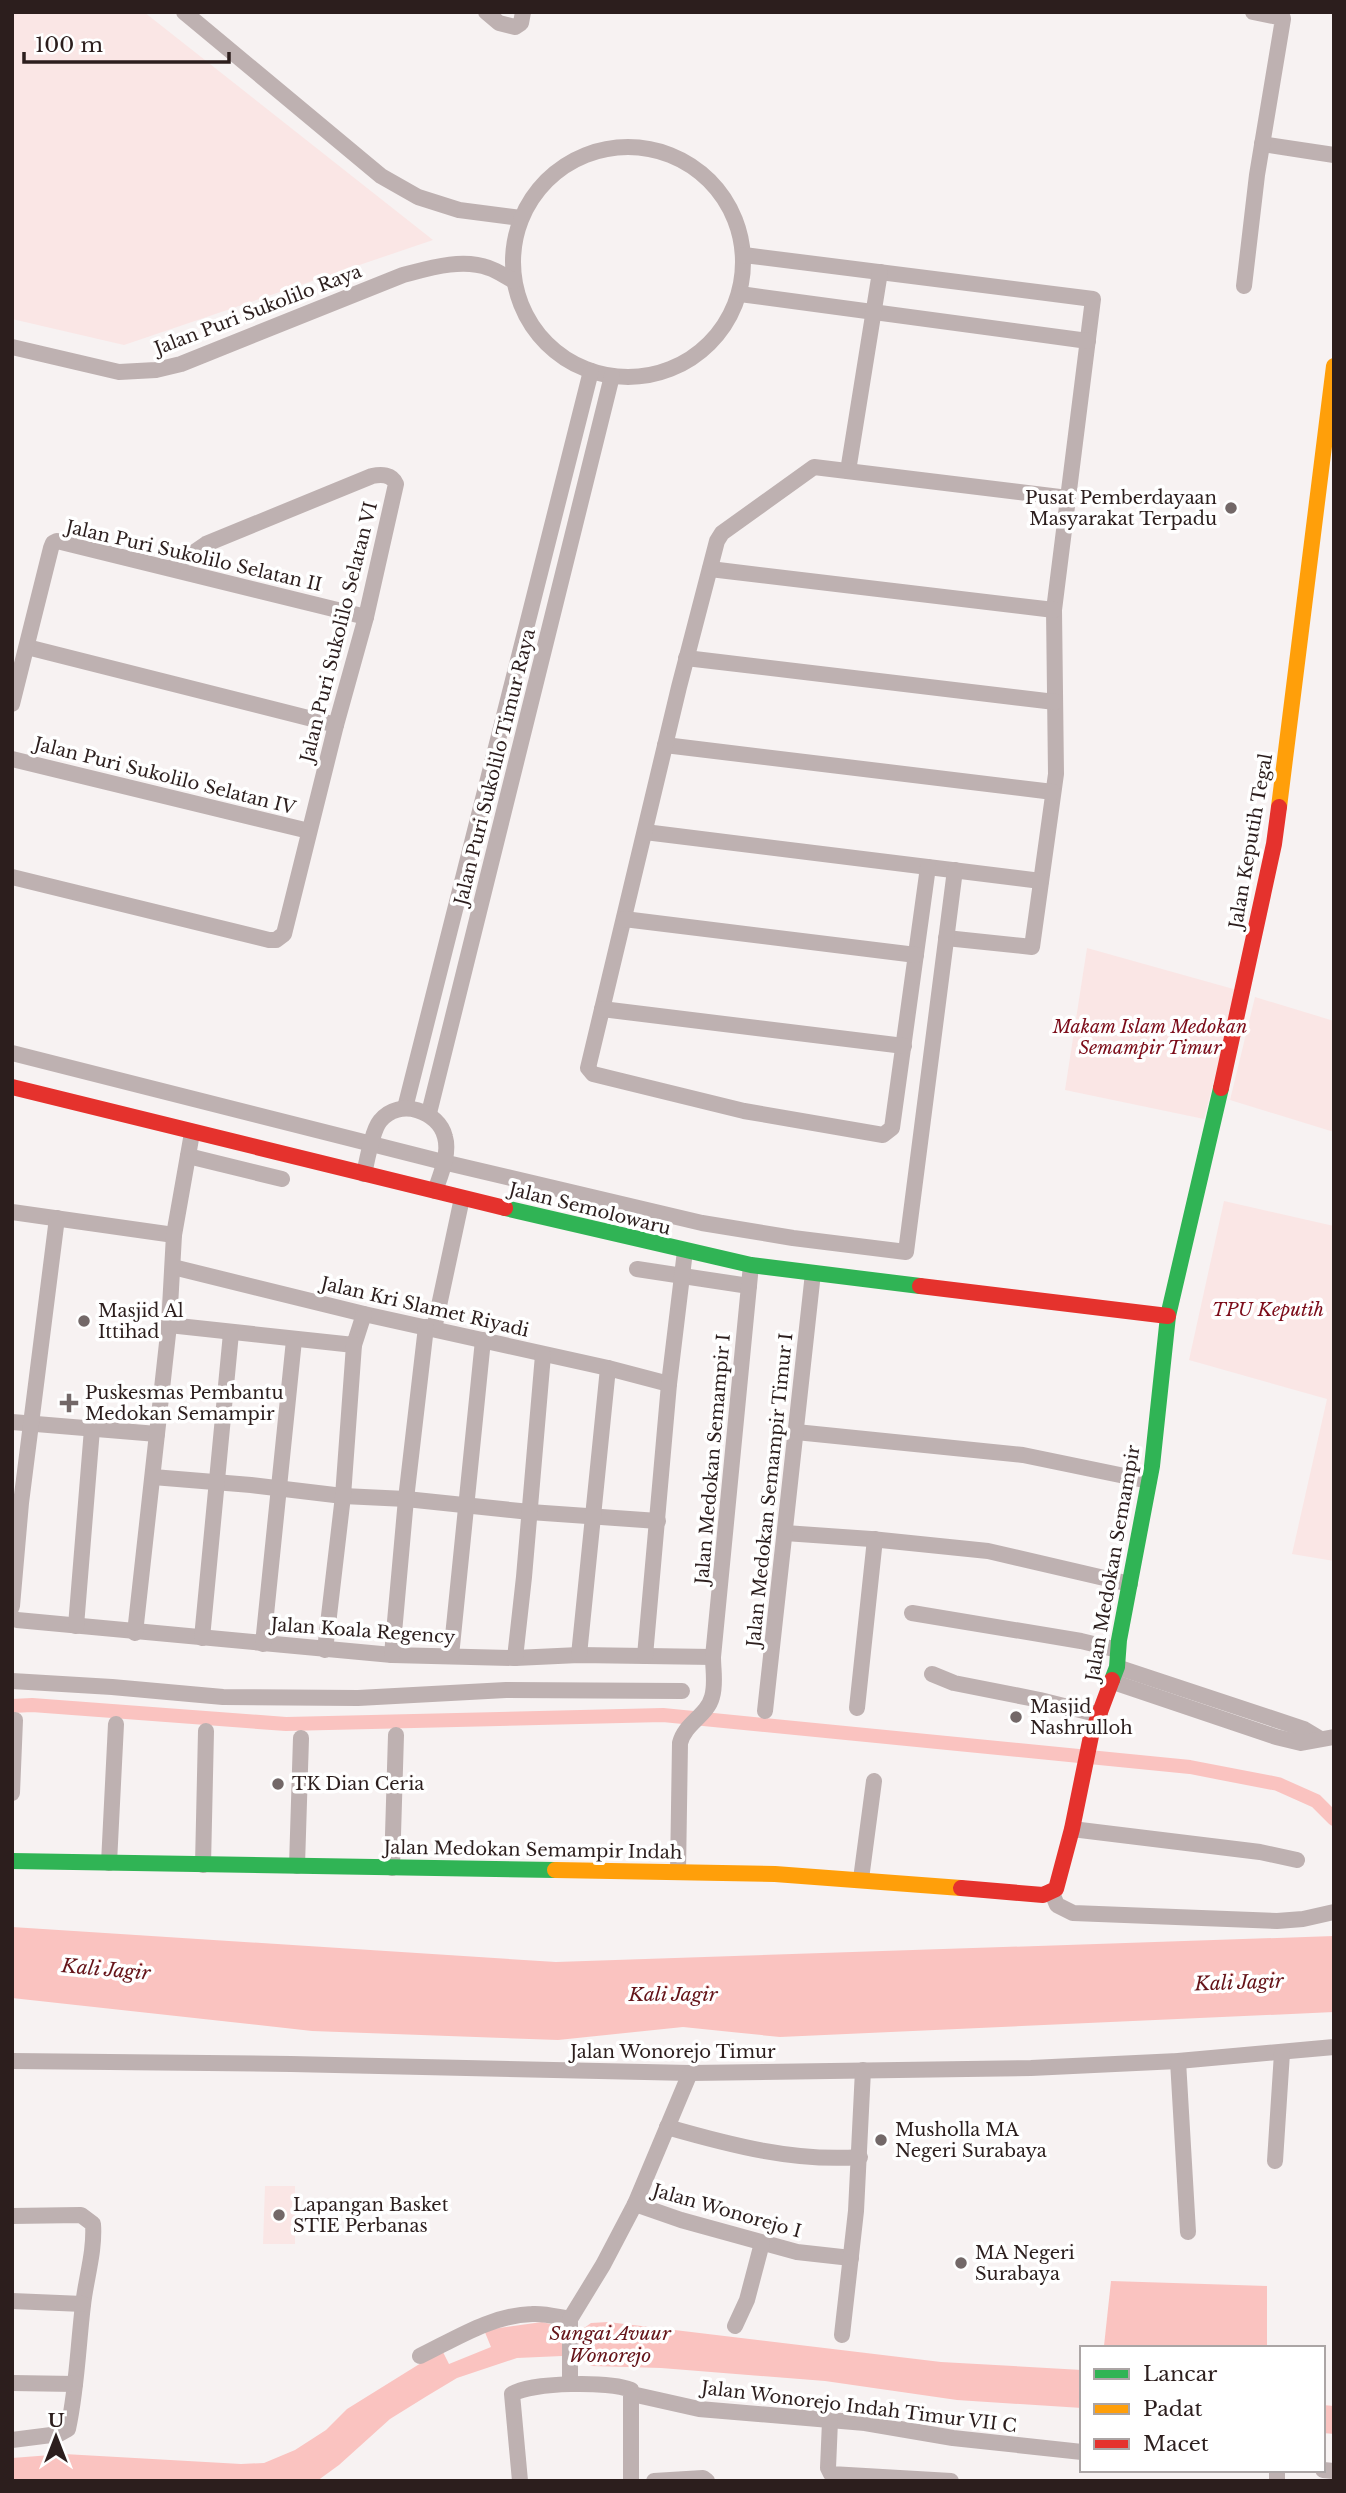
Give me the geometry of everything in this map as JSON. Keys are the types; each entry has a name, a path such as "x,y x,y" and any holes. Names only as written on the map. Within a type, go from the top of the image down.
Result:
{"main road":[{"name":"Jalan Keputih Tegal","path":"1168,1316 1238,1017 1273,849 1334,366"},
{"name":"Jalan Semolowaru","path":"12,1087 192,1133 365,1170 436,1188 462,1198 751,1265 1168,1316"},
{"name":"Jalan Medokan Semampir","path":"1052,1893 1063,1870 1091,1736 1115,1674 1149,1480 1168,1316"},
{"name":"Jalan Medokan Semampir Indah","path":"12,1861 678,1872 861,1879 1043,1895 1052,1893"}],"street":[{"path":"184,12 381,176 418,197 459,210 521,218"},
{"path":"493,18 515,27 521,23 523,12"},
{"path":"1244,286 1262,144 1283,15 1253,12"},
{"path":"1262,144 1334,155"},
{"path":"622,146 648,148 673,155 695,168 715,185 730,206 740,230 744,256 740,294 732,313 708,346 673,368 653,374 612,376 591,371 572,363 540,337 519,301 512,260 514,238 521,218 533,195 551,176 572,161 596,151 622,146"},
{"path":"744,256 1093,299 1054,610 1056,774 1032,947 946,938"},
{"name":"Jalan Puri Sukolilo Raya","path":"12,347 119,372 141,373 181,364 403,275 437,266 470,264 489,268 514,281"},
{"path":"848,471 880,272"},
{"path":"740,294 1088,341"},
{"name":"Jalan Puri Sukolilo Timur Raya","path":"405,1108 591,371"},
{"name":"Jalan Puri Sukolilo Timur Raya","path":"429,1113 612,376"},
{"path":"929,867 892,1128 883,1135 744,1111 593,1074 588,1068 665,745 717,541 722,533 814,467 1068,498"},
{"name":"Jalan Puri Sukolilo Selatan VI","path":"12,877 269,940 280,938 284,934 366,617 396,489 394,480 388,476 372,476 206,544 171,568"},
{"name":"Jalan Puri Sukolilo Selatan II","path":"12,704 53,543 61,541 366,617"},
{"path":"710,569 1054,610"},
{"path":"27,648 336,725"},
{"path":"687,658 1055,702"},
{"path":"665,745 1053,792"},
{"name":"Jalan Puri Sukolilo Selatan IV","path":"12,759 309,831"},
{"path":"491,769 513,777"},
{"path":"645,832 1041,881"},
{"path":"12,1053 372,1146 702,1223 905,1252 955,870"},
{"path":"624,919 916,955"},
{"path":"602,1009 904,1046"},
{"path":"365,1170 380,1121 405,1108 429,1113 438,1121 446,1138 436,1188"},
{"path":"135,1633 169,1325 174,1234 192,1133"},
{"path":"188,1156 282,1180"},
{"path":"392,1656 406,1499 430,1328 462,1198"},
{"path":"12,1212 174,1234"},
{"path":"12,1606 20,1503 57,1218"},
{"path":"645,1656 669,1384 685,1251"},
{"name":"Jalan Medokan Semampir I","path":"678,1872 680,1743 685,1729 708,1705 714,1684 713,1657 751,1265"},
{"name":"Jalan Kri Slamet Riyadi","path":"173,1267 669,1384"},
{"path":"637,1269 749,1286"},
{"name":"Jalan Medokan Semampir Timur I","path":"765,1711 813,1273"},
{"path":"325,1650 343,1496 354,1345 364,1314"},
{"path":"169,1325 354,1345"},
{"path":"202,1638 232,1333"},
{"path":"263,1644 294,1340"},
{"path":"450,1656 483,1340"},
{"path":"514,1658 543,1354"},
{"path":"579,1656 608,1368"},
{"path":"12,1422 157,1434"},
{"path":"76,1626 92,1429"},
{"path":"796,1432 1023,1455 1149,1480"},
{"path":"153,1477 343,1496 658,1521"},
{"path":"785,1533 988,1551 1130,1584"},
{"path":"857,1708 875,1539"},
{"path":"912,1614 1082,1640 1118,1650"},
{"name":"Jalan Koala Regency","path":"12,1617 16,1620 135,1633 392,1656 713,1657"},
{"path":"932,1674 954,1684 1040,1700 1100,1715"},
{"path":"1115,1674 1304,1728 1326,1738"},
{"path":"12,1681 223,1697 358,1698 506,1690 681,1691"},
{"path":"12,1793 15,1720"},
{"path":"109,1863 116,1724"},
{"path":"203,1865 206,1731"},
{"path":"392,1868 396,1735"},
{"path":"297,1866 301,1738"},
{"path":"861,1879 874,1781"},
{"path":"1072,1829 1260,1852 1297,1860"},
{"path":"1052,1893 1057,1905 1073,1913 1277,1921 1334,1912"},
{"name":"Jalan Wonorejo Timur","path":"12,2062 291,2064 690,2073 1000,2069 1178,2061 1334,2047"},
{"path":"1275,2161 1282,2053"},
{"path":"1178,2061 1188,2232"},
{"path":"842,2335 860,2157 863,2070"},
{"path":"570,2384 569,2323 635,2204 690,2073"},
{"path":"667,2127 711,2140 778,2153 834,2159 860,2157"},
{"name":"Jalan Wonorejo I","path":"635,2204 681,2220 797,2252 851,2258"},
{"path":"12,2216 81,2215 93,2224 94,2238 68,2429 53,2435 12,2440"},
{"path":"735,2326 747,2301 762,2243"},
{"path":"12,2301 83,2304"},
{"path":"420,2356 489,2323 523,2314 536,2314 569,2323"},
{"path":"12,2384 75,2384"},
{"name":"Jalan Wonorejo Indah Timur VII C","path":"520,2481 512,2394 531,2387 570,2384 607,2386 699,2409 865,2423 953,2438 1080,2452"},
{"path":"631,2481 632,2392"},
{"path":"830,2421 828,2468 831,2474 951,2481"},
{"path":"654,2481 705,2478 707,2481"}],"green space":[{"path":"12,12 144,12 433,240 124,345 12,319"},
{"name":"Makam Islam Medokan Semampir Timur","path":"1087,948 1237,990 1204,1119 1065,1090"},
{"path":"1255,997 1334,1021 1334,1132 1230,1100"},
{"name":"TPU Keputih","path":"1224,1201 1334,1226 1334,1561 1292,1554 1327,1399 1189,1360"},
{"name":"Lapangan Basket STIE Perbanas","path":"265,2186 295,2186 295,2244 263,2244"}],"water":[{"name":"Kali Jagir","path":"12,1927 556,1962 1334,1936 1334,2012 780,2037 683,2027 558,2040 312,2031 12,1998"},
{"path":"1111,2281 1267,2286 1267,2346 1104,2346"},
{"name":"Sungai Avuur Wonorejo","path":"542,2322 580,2331 591,2323 608,2322 941,2362 1080,2370 1080,2408 957,2400 825,2381 661,2368 591,2366 581,2360 562,2356 517,2358 457,2378 427,2396 390,2419 317,2481 12,2481 12,2458 64,2454 264,2463 295,2450 326,2430 347,2409 442,2350 449,2364 491,2347 484,2330"},
{"path":"1325,2405 1334,2406 1334,2434 1325,2433"}],"waterway":[{"path":"12,1706 32,1705 286,1724 663,1715 1190,1767 1278,1784 1316,1801 1334,1819"}],"traffic: fast":[{"path":"1112,1680 1117,1667 1119,1640 1152,1466 1168,1316 1221,1088"},
{"path":"505,1208 751,1265 920,1286"},
{"path":"12,1861 555,1870"}],"traffic: slow":[{"path":"1279,807 1334,366"},
{"path":"555,1870 775,1874 961,1888"}],"traffic: jam":[{"path":"1221,1088 1274,844 1279,807"},
{"path":"12,1087 505,1208"},
{"path":"920,1286 1168,1316"},
{"path":"961,1888 1043,1895 1056,1889 1072,1829 1091,1736 1112,1680"}],"place":[{"name":"Pusat Pemberdayaan Masyarakat Terpadu","path":"1231,508"},
{"name":"Masjid Al Ittihad","path":"84,1321"},
{"name":"Puskesmas Pembantu Medokan Semampir","path":"69,1403"},
{"name":"Masjid Nashrulloh","path":"1016,1717"},
{"name":"TK Dian Ceria","path":"278,1784"},
{"name":"Musholla MA Negeri Surabaya","path":"881,2140"},
{"name":"Lapangan Basket STIE Perbanas","path":"279,2215"},
{"name":"MA Negeri Surabaya","path":"961,2263"}]}
